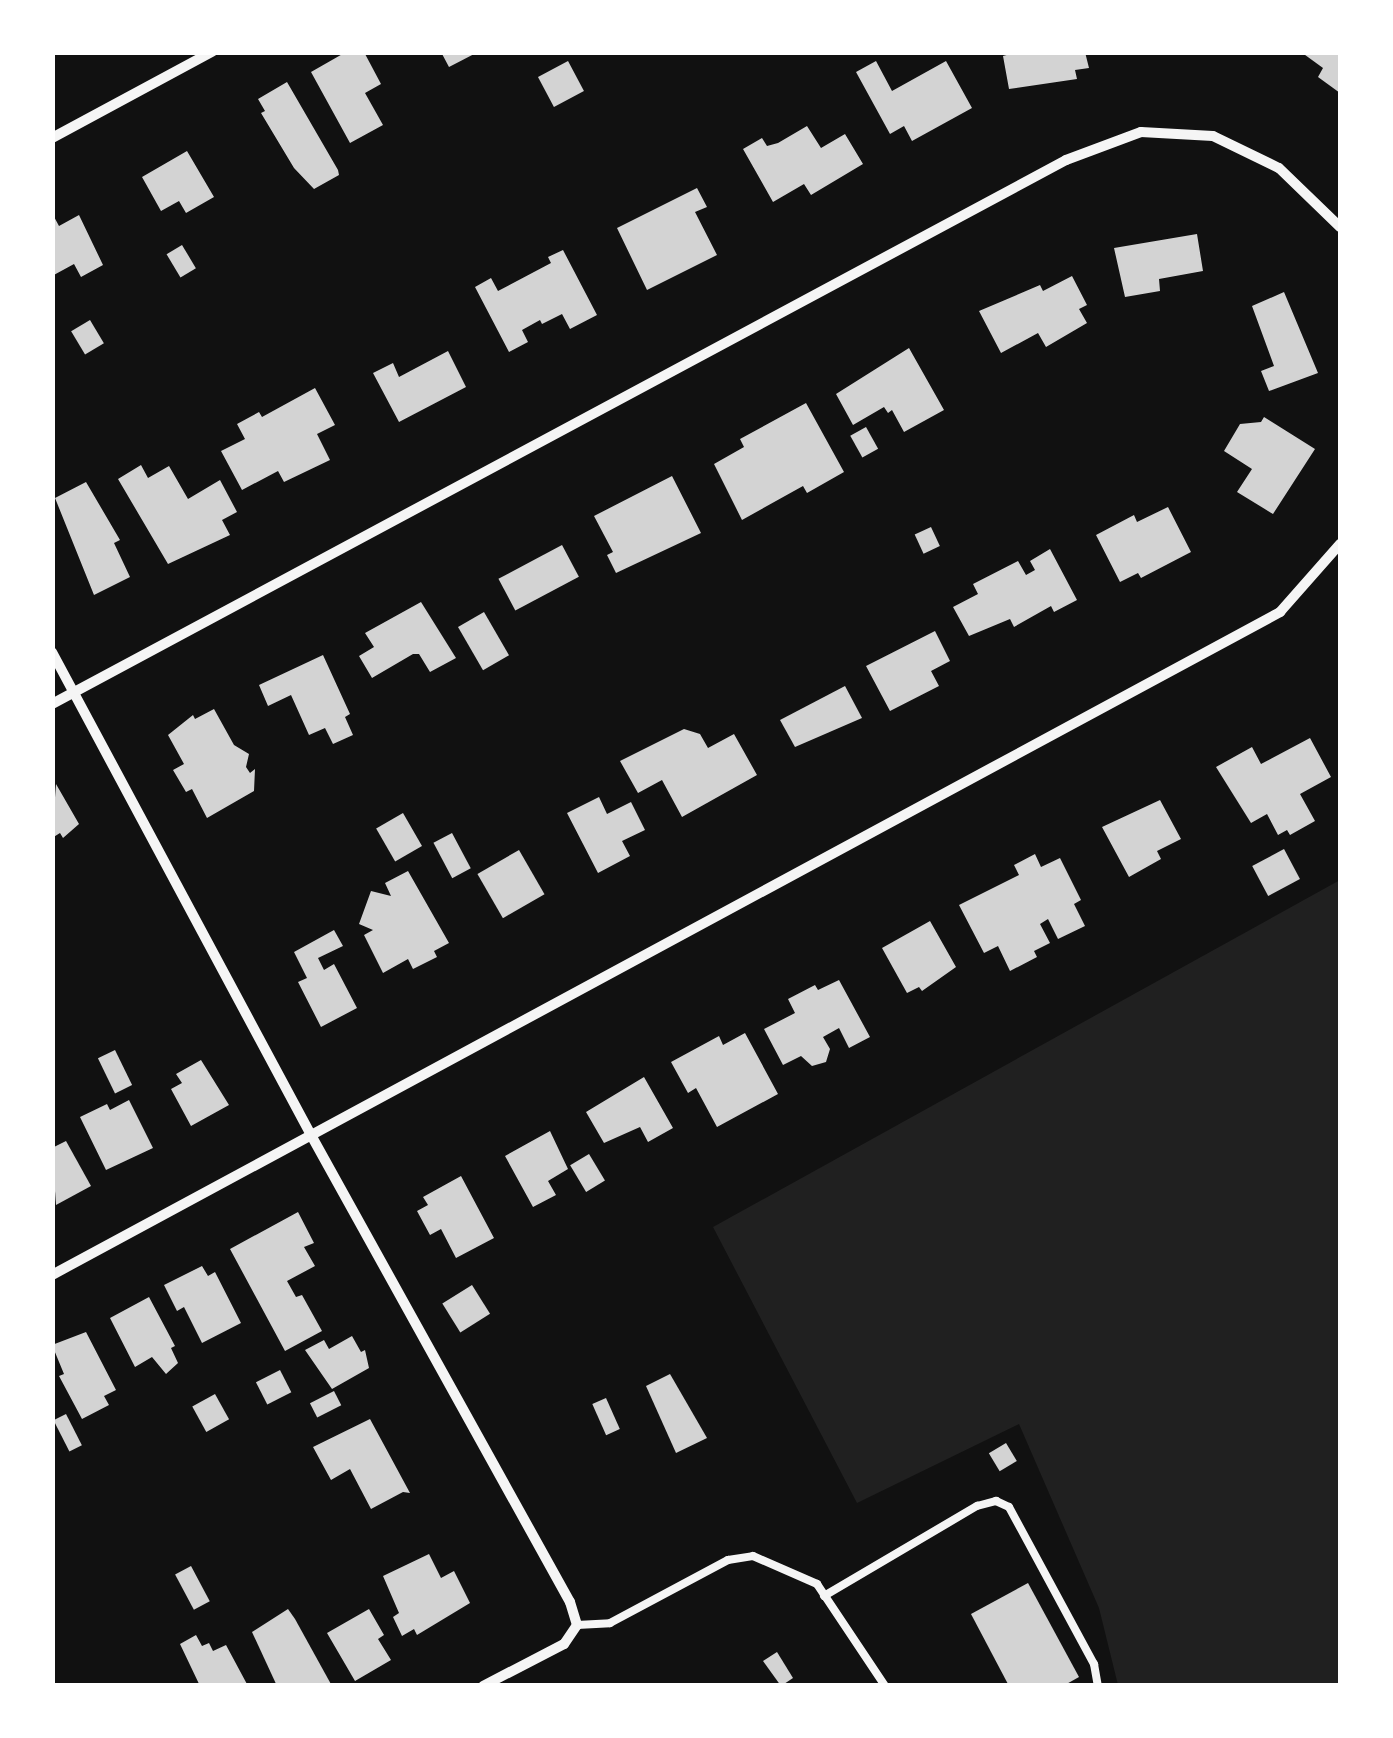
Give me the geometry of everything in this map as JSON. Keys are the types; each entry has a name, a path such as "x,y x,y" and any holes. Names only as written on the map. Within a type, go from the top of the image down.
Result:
{"street":[{"path":"52,138 212,52"},
{"path":"52,704 1066,160 1141,132 1213,136 1279,168 1340,227"},
{"path":"52,1275 1280,612 1340,544"},
{"path":"52,652 311,1135 570,1602 577,1625 564,1644 483,1686"}],"lane":[{"path":"824,1596 977,1506 996,1501 1010,1508 1094,1664 1098,1686"},
{"path":"577,1625 610,1622 728,1560 753,1556 817,1584 885,1686"}],"shaded area":[{"path":"1340,880 1340,1685 1118,1685 1099,1608 1019,1424 857,1503 713,1227"}],"building":[{"path":"346,52 364,52 381,84 365,93 383,125 350,143 311,72"},
{"path":"441,52 478,52 449,67"},
{"path":"1017,52 1085,52 1089,68 1075,70 1077,79 1009,89 1003,56"},
{"path":"1301,52 1340,52 1340,93 1318,77 1323,68"},
{"path":"568,61 584,91 554,107 538,77"},
{"path":"876,61 892,91 946,61 972,108 912,141 904,126 890,134 856,72"},
{"path":"287,82 338,170 339,175 314,189 294,168 261,113 265,111 258,99"},
{"path":"807,126 821,148 845,134 863,164 811,195 804,184 773,202 743,149 762,138 767,146 778,143"},
{"path":"187,151 214,197 186,213 179,201 161,211 142,177"},
{"path":"697,188 707,207 695,212 717,255 647,290 617,228"},
{"path":"52,213 59,226 79,215 103,265 81,277 74,264 52,276"},
{"path":"1197,234 1203,271 1159,279 1160,291 1125,297 1114,248"},
{"path":"182,245 196,268 180,277 167,254"},
{"path":"563,250 597,315 570,329 562,314 542,324 540,320 522,330 528,342 509,352 475,287 491,278 498,291 551,263 548,257"},
{"path":"1072,276 1087,305 1079,309 1087,323 1046,347 1038,333 1001,353 979,311 1040,285 1043,291"},
{"path":"1284,292 1318,373 1269,391 1261,371 1274,366 1252,306"},
{"path":"90,320 104,343 85,354 71,331"},
{"path":"909,348 944,410 904,432 892,410 888,413 884,407 853,425 836,394"},
{"path":"448,351 466,387 399,422 373,373 393,363 399,377"},
{"path":"315,388 335,425 317,434 330,460 284,482 278,471 242,490 221,451 245,439 237,424 259,412 262,417"},
{"path":"806,403 844,472 807,493 803,486 742,520 714,464 744,447 740,439"},
{"path":"1264,417 1315,449 1273,514 1237,492 1252,469 1224,451 1240,424 1261,422"},
{"path":"866,427 878,449 862,458 850,436"},
{"path":"141,465 148,478 169,466 188,499 220,480 237,512 222,520 230,535 168,564 118,479"},
{"path":"672,476 701,533 616,573 607,555 613,552 594,516"},
{"path":"86,482 120,540 114,543 130,577 94,595 55,498"},
{"path":"1168,507 1191,552 1141,578 1138,573 1120,582 1096,535 1134,515 1137,522"},
{"path":"931,527 940,546 924,554 915,535"},
{"path":"562,545 579,577 515,611 498,579"},
{"path":"1050,549 1077,600 1054,612 1051,606 1014,627 1010,619 969,636 953,607 978,594 973,584 1018,561 1026,575 1035,570 1030,561"},
{"path":"421,602 456,658 430,672 419,654 413,654 372,678 359,656 374,647 365,633"},
{"path":"484,612 509,655 483,670 458,627"},
{"path":"935,631 950,661 931,671 939,686 890,711 866,666"},
{"path":"323,655 350,714 345,717 353,735 333,744 325,728 309,735 291,695 268,706 259,685"},
{"path":"845,686 862,718 795,747 780,720"},
{"path":"214,709 234,745 249,754 246,767 250,773 255,769 254,791 207,818 192,789 186,792 173,770 184,764 168,735 193,715 195,719"},
{"path":"684,729 700,734 708,748 734,734 757,775 682,817 662,780 638,793 620,761"},
{"path":"1310,738 1331,777 1300,794 1315,821 1290,835 1287,830 1278,835 1267,814 1251,823 1216,767 1252,747 1261,764"},
{"path":"56,784 79,824 63,838 60,833 52,838"},
{"path":"599,797 607,814 631,802 645,830 622,841 630,856 598,873 567,813"},
{"path":"1160,800 1181,839 1157,851 1161,859 1129,877 1102,827"},
{"path":"403,813 422,846 395,861 376,828"},
{"path":"452,833 471,868 452,878 433,843"},
{"path":"1284,849 1300,879 1268,896 1252,866"},
{"path":"519,850 544,894 503,918 477,874"},
{"path":"1035,854 1041,867 1060,858 1081,900 1074,904 1085,926 1058,939 1048,919 1040,924 1050,943 1034,951 1037,957 1010,971 998,946 984,953 959,905 1019,875 1014,865"},
{"path":"408,871 449,943 434,951 437,957 413,969 408,959 383,973 364,935 373,930 359,924 371,891 391,896 385,883"},
{"path":"930,921 956,967 922,991 919,987 907,993 882,948"},
{"path":"334,930 343,946 318,958 324,970 334,964 357,1008 321,1027 298,982 307,978 294,952"},
{"path":"839,980 870,1037 849,1048 839,1028 823,1037 830,1049 826,1062 812,1066 801,1056 783,1065 764,1029 795,1013 788,999 815,985 818,990"},
{"path":"745,1033 778,1094 717,1127 696,1088 688,1093 671,1062 719,1036 723,1045"},
{"path":"115,1050 132,1085 115,1093 98,1058"},
{"path":"201,1060 229,1105 191,1126 171,1089 182,1083 176,1074"},
{"path":"644,1077 673,1128 648,1142 640,1127 604,1143 586,1112"},
{"path":"129,1100 153,1148 106,1170 80,1117 107,1104 110,1110"},
{"path":"550,1131 568,1169 548,1181 556,1195 533,1207 505,1156"},
{"path":"66,1141 91,1186 56,1205 52,1148"},
{"path":"589,1154 605,1181 586,1192 570,1165"},
{"path":"461,1176 494,1238 456,1258 441,1229 430,1235 417,1211 428,1205 423,1197"},
{"path":"298,1212 314,1243 304,1247 315,1266 287,1281 296,1297 302,1295 322,1331 285,1351 230,1249"},
{"path":"202,1266 208,1276 215,1272 241,1323 202,1343 184,1307 177,1311 164,1285"},
{"path":"472,1285 490,1314 460,1332 442,1304"},
{"path":"149,1297 175,1346 171,1348 178,1363 166,1374 152,1357 135,1367 110,1318"},
{"path":"86,1332 116,1390 104,1396 109,1405 82,1419 59,1376 64,1374 52,1345"},
{"path":"352,1336 361,1352 365,1350 369,1368 332,1389 305,1350 324,1340 329,1349"},
{"path":"280,1370 291,1392 267,1405 256,1382"},
{"path":"670,1374 707,1438 676,1453 646,1386"},
{"path":"334,1391 341,1405 317,1418 310,1403"},
{"path":"215,1394 229,1419 206,1432 192,1407"},
{"path":"606,1398 620,1429 606,1435 592,1404"},
{"path":"66,1414 82,1445 69,1452 54,1420"},
{"path":"370,1419 410,1493 403,1492 371,1509 350,1469 331,1480 313,1447"},
{"path":"1006,1443 1017,1461 1000,1471 989,1453"},
{"path":"429,1554 441,1578 454,1571 470,1603 417,1635 414,1629 402,1636 393,1617 399,1613 383,1576"},
{"path":"191,1566 210,1601 194,1610 175,1574"},
{"path":"1028,1583 1079,1677 1063,1686 1009,1686 971,1614"},
{"path":"288,1609 332,1686 277,1686 252,1632"},
{"path":"369,1609 384,1635 378,1639 391,1660 355,1681 327,1633"},
{"path":"196,1635 202,1646 209,1643 213,1651 226,1645 248,1686 200,1686 180,1644"},
{"path":"777,1652 793,1678 781,1686 763,1661"}]}
